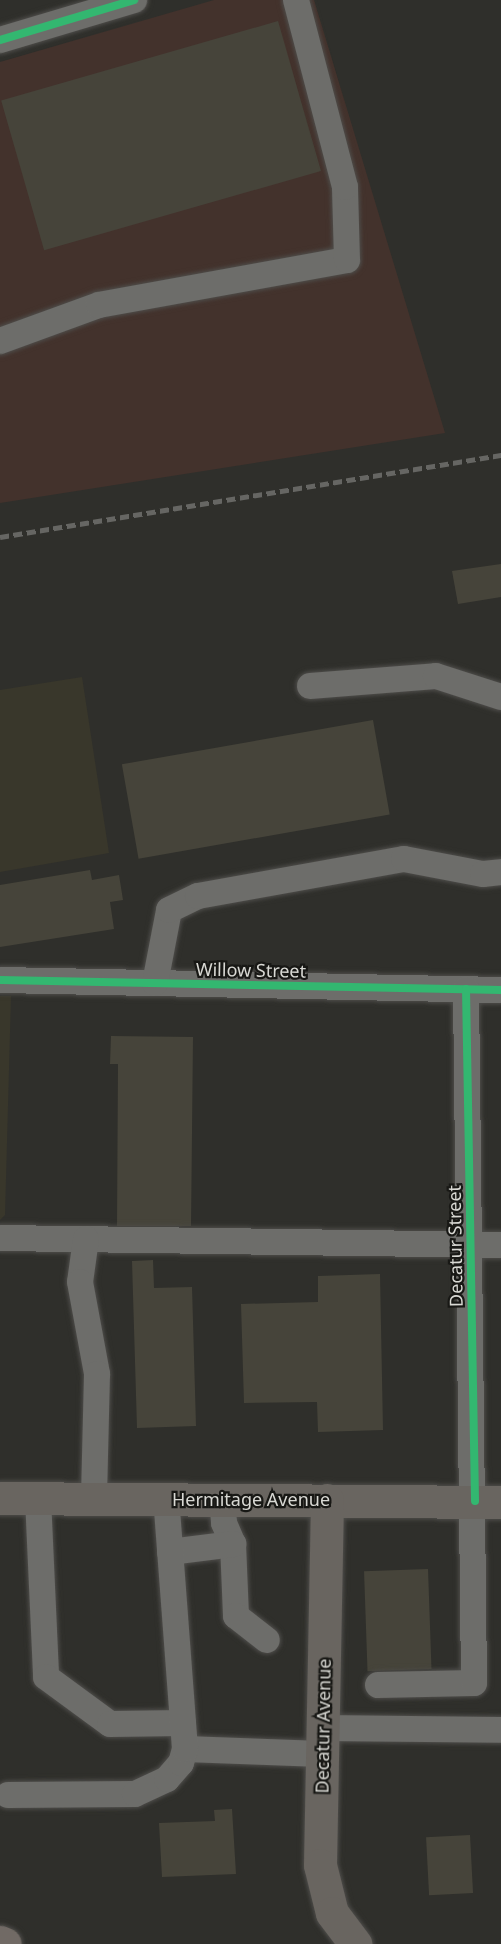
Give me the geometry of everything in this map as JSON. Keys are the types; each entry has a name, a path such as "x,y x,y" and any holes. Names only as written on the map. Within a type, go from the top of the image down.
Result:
{"highway":[{"path":"0,1942 5,1944"}],"main road":[{"name":"Hermitage Avenue","path":"0,1498 488,1502"},
{"name":"Decatur Avenue","path":"327,1500 322,1741 322,1884 332,1913 355,1944"}],"street":[{"path":"0,40 134,0"},
{"path":"0,341 99,305 347,260 345,187 296,0"},
{"path":"310,686 436,676 501,698"},
{"path":"155,983 169,910 198,896 404,859 483,874 501,872"},
{"name":"Willow Street","path":"0,980 501,990"},
{"name":"Decatur Street","path":"378,1685 474,1683 488,1502 470,1245 466,989"},
{"path":"0,1238 501,1245"},
{"path":"86,1239 80,1282 97,1374 94,1498"},
{"path":"38,1498 46,1677 110,1724 183,1723"},
{"path":"8,1795 135,1794 166,1779 181,1763 185,1749 166,1499"},
{"path":"222,1499 224,1523 233,1544 236,1616 267,1640"},
{"path":"170,1552 233,1544"},
{"path":"185,1749 501,1730"}],"shaded area":[{"path":"214,0 314,0 445,433 0,503 0,62"},
{"path":"82,677 109,853 0,872 0,690"},
{"path":"0,996 11,996 5,1215 0,1220"}],"building":[{"path":"278,21 321,171 44,250 1,100"},
{"path":"501,564 501,597 458,604 452,571"},
{"path":"373,720 390,815 139,859 122,764"},
{"path":"90,870 92,880 119,875 123,900 110,902 114,929 0,947 0,885"},
{"path":"111,1036 193,1037 191,1226 117,1226 118,1064 110,1064"},
{"path":"153,1260 154,1288 192,1287 196,1426 137,1428 132,1261"},
{"path":"380,1274 383,1430 318,1432 317,1402 244,1403 241,1304 318,1302 318,1276"},
{"path":"428,1569 431,1669 368,1671 364,1571"},
{"path":"232,1809 236,1874 162,1877 159,1823 215,1821 214,1810"},
{"path":"470,1835 473,1893 429,1895 426,1837"}],"railway":[{"path":"0,537 501,455"}],"cycle path":[{"path":"0,40 134,0"},
{"path":"0,980 501,990"},
{"path":"466,989 475,1501"}]}
